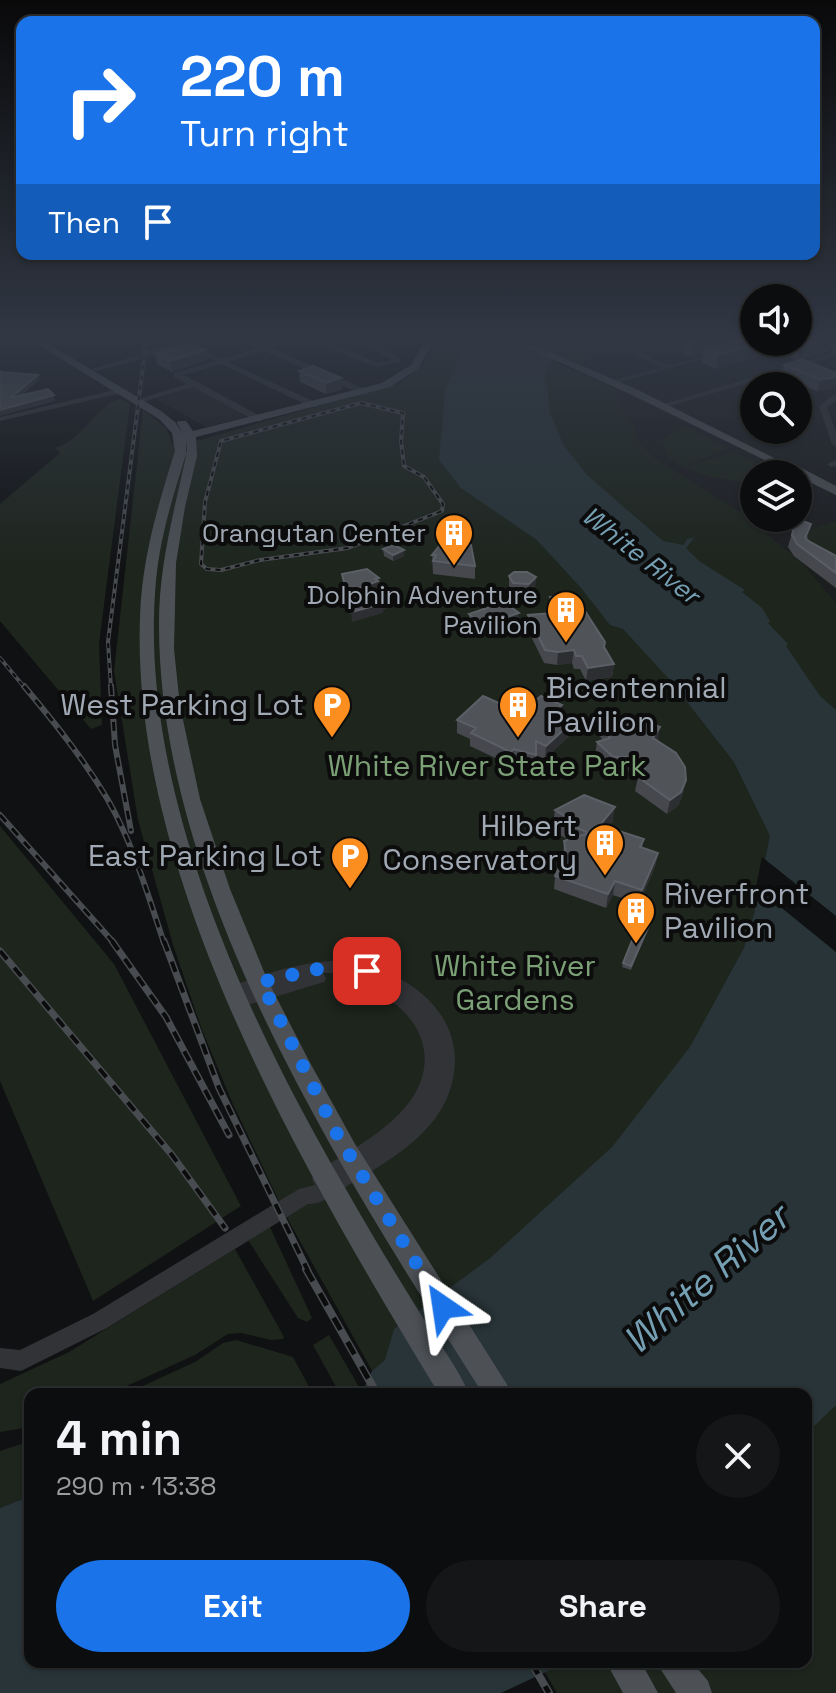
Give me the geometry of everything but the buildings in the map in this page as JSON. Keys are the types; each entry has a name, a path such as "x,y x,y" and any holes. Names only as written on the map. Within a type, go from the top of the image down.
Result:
{"main road":[{"path":"159,414 194,447 178,506 167,590 168,660 172,706 187,777 205,839 263,988 338,1136 495,1388"},
{"path":"169,414 179,420 186,437 158,526 149,583 150,697 174,820 194,887 236,996 312,1154 451,1388"},
{"path":"186,437 279,414"},
{"path":"678,414 836,491"},
{"path":"722,435 771,460"},
{"path":"812,479 817,481"},
{"path":"626,1668 642,1693"},
{"path":"677,1668 696,1693"}],"street":[{"path":"0,419 21,414"},
{"path":"250,414 259,419"},
{"path":"826,414 836,444"},
{"path":"10,1360 134,1301 306,1195 313,1196 374,1159 424,1118 443,1084 445,1042 434,1015 412,992 383,975 346,967 322,968 236,996"}],"shaded area":[{"path":"183,414 248,416 206,427"},
{"path":"577,414 740,414 740,444 812,444 812,414 836,414 836,679"}],"green space":[{"path":"98,414 129,414 99,644 102,725 91,729 0,621 0,504 60,453 55,448 74,438"},
{"name":"White River State Park","path":"143,414 148,414 166,428 172,443 200,440 291,414 625,414 633,424 639,442 653,457 740,512 740,532 765,532 791,554 789,541 793,536 812,532 836,521 836,589 802,563 836,603 836,1693 557,1693 542,1668 812,1668 812,1388 382,1388 286,1216 232,1102 202,1030 174,948 138,820 114,671"},
{"path":"685,426 728,448 688,466 734,452 751,460 740,460 740,481 695,472 667,456 662,441"},
{"path":"0,826 114,964 241,1206 93,1301 0,1081"},
{"path":"270,1227 312,1318 307,1322 298,1318 248,1240"},
{"path":"235,1249 284,1337 271,1340 241,1333 228,1334 195,1355 122,1388 24,1388 24,1428 0,1432 0,1384 69,1352"},
{"path":"329,1335 360,1388 337,1388 313,1345"},
{"path":"236,1340 293,1357 310,1388 138,1388 195,1362 223,1343"},
{"path":"24,1443 24,1498 0,1508 0,1451"}],"water":[{"name":"White River","path":"443,414 551,414 563,444 587,475 663,541 684,545 687,539 694,538 686,548 699,561 745,590 742,592 762,608 770,621 768,623 788,644 786,646 820,696 836,710 836,1405 812,1428 812,1388 364,1388 372,1371 385,1360 394,1329 489,1259 612,1147 690,1047 744,948 770,836 734,762 669,679 623,629 610,625 537,540 461,488 439,460"},
{"path":"24,1498 24,1668 554,1668 501,1693 0,1693 0,1508"}],"pier":[{"path":"762,857 836,916 836,952 756,887"}],"railway":[{"path":"111,688 108,642 137,414"},
{"path":"320,414 221,441 205,502 201,564 207,569 221,570 260,560 348,548 442,511 443,504 424,477 404,466 401,441 403,414"},
{"path":"0,658 25,688"},
{"path":"24,686 68,741 108,800 132,852 164,943"},
{"path":"111,686 115,745 131,831"},
{"path":"0,815 114,943"},
{"path":"112,941 166,1017 229,1135"},
{"path":"164,941 219,1088 308,1271"},
{"path":"0,951 172,1155 225,1228"},
{"path":"306,1269 374,1388"},
{"path":"534,1668 549,1693"}],"place":[{"name":"Orangutan Center","path":"454,567"},
{"name":"Dolphin Adventure Pavilion","path":"566,644"},
{"name":"West Parking Lot","path":"332,739"},
{"name":"Bicentennial Pavilion","path":"518,739"},
{"name":"Hilbert Conservatory","path":"605,877"},
{"name":"East Parking Lot","path":"350,890"},
{"name":"Riverfront Pavilion","path":"636,945"}],"route":[{"path":"367,971 346,967 322,968 261,982 292,1050 338,1136 443,1307"}],"park label":[{"name":"White River Gardens","path":"515,983"}]}
